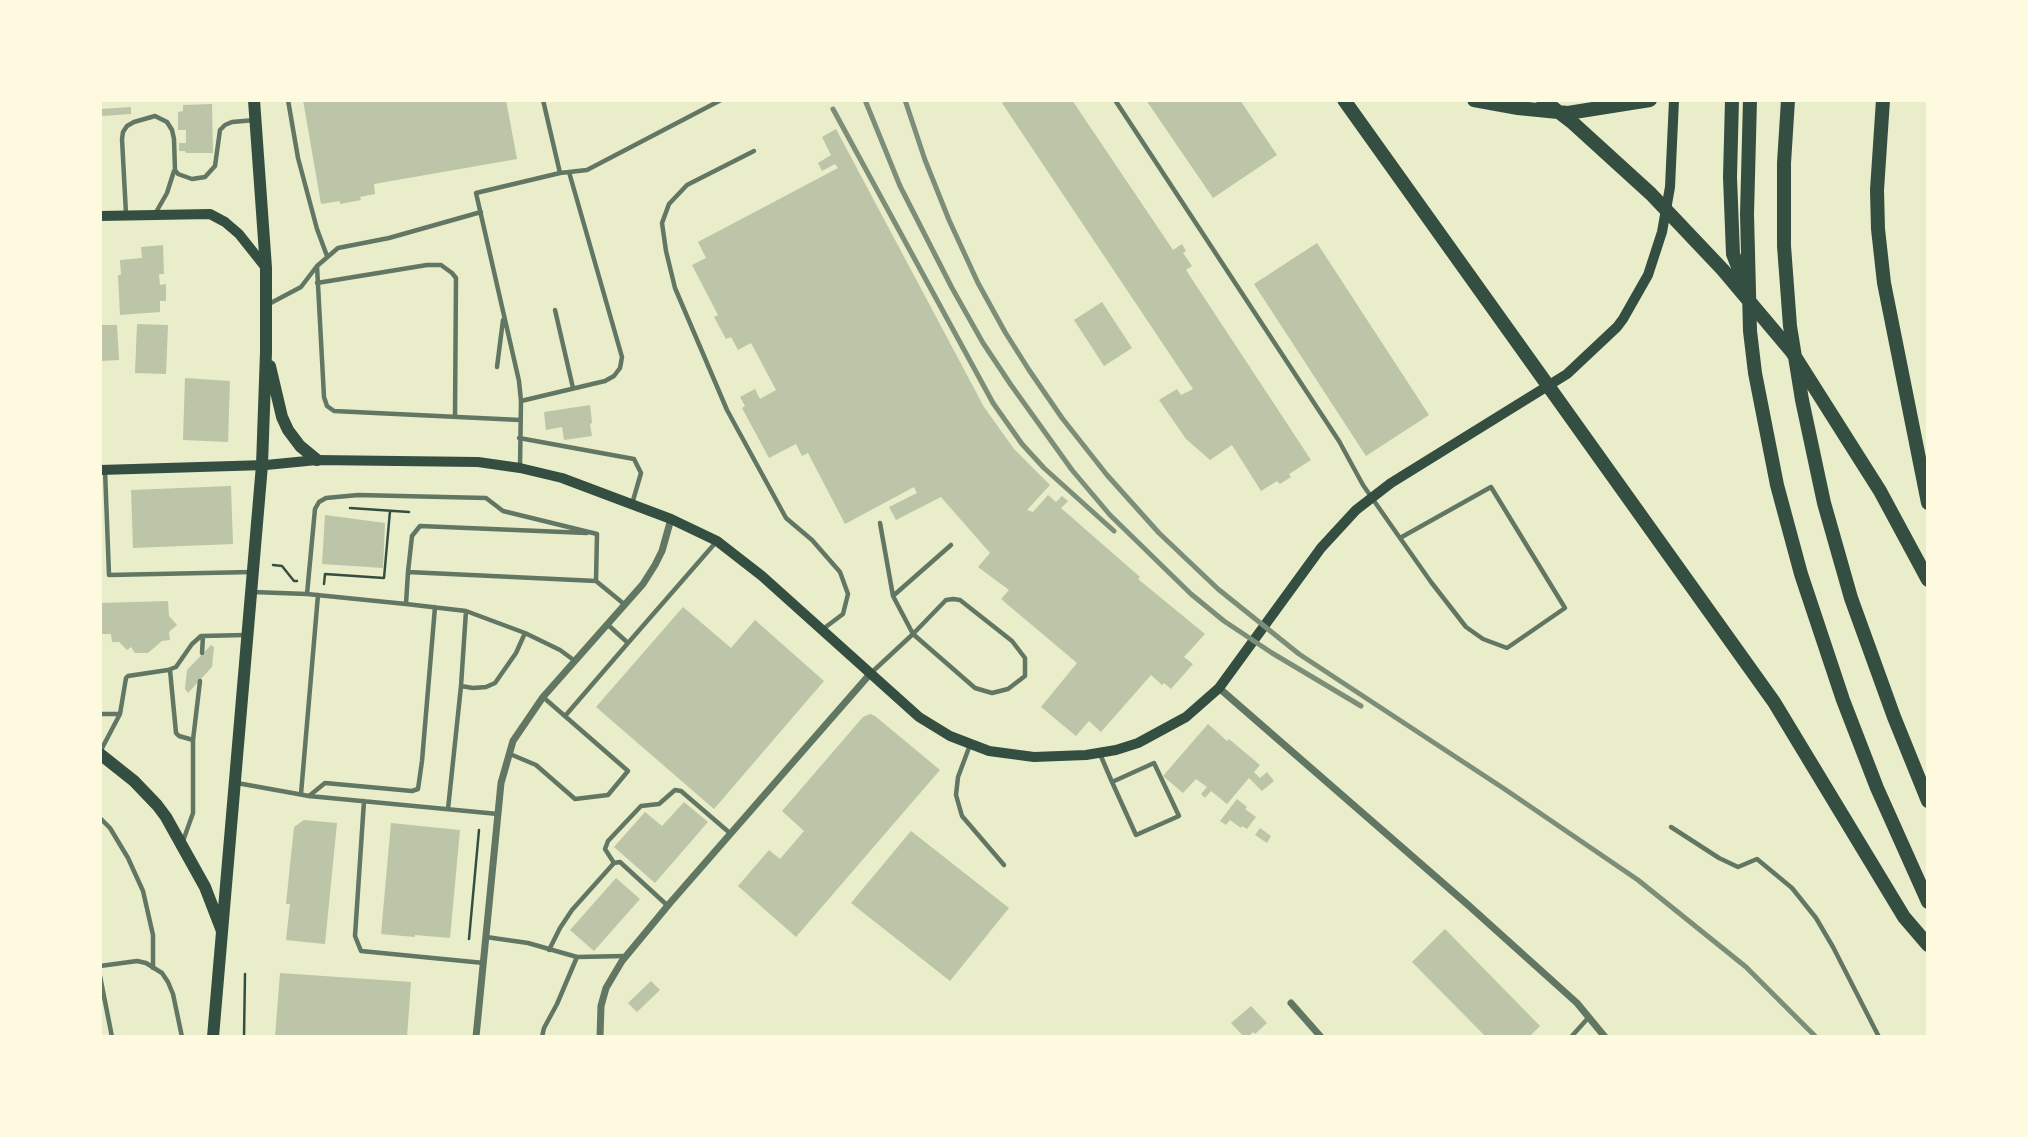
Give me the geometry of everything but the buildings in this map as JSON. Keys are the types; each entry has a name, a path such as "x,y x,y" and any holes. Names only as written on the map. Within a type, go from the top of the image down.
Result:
{"highway":[{"path":"1344,100 1774,702 1904,917 1928,945"},
{"path":"1474,100 1568,113 1650,100"},
{"path":"1543,100 1573,123 1651,194 1723,270 1792,352 1905,534 1928,580"},
{"path":"1732,100 1730,177 1733,254 1749,292"},
{"path":"1751,100 1747,214 1749,292 1755,373 1764,427 1801,574 1843,700 1877,788 1928,902"},
{"path":"1788,100 1784,163 1784,246 1790,326 1801,400 1824,503 1851,598 1928,801"},
{"path":"1883,100 1877,190 1882,270 1928,503"}],"main road":[{"path":"214,1037 262,465 266,268 254,100"},
{"path":"102,470 262,465 317,460 478,462 562,478 671,519 718,541 762,576 919,716 950,736 970,745 1011,755 1052,758 1099,753 1138,743 1186,717 1219,688 1321,548 1343,523 1391,483 1567,374 1623,319 1648,275 1656,254 1670,187 1674,100"},
{"path":"100,216 214,216 244,239 266,268"},
{"path":"266,352 282,417 288,430 300,446 317,460"},
{"path":"100,753 146,792 166,817 205,887 223,934"}],"street":[{"path":"477,1037 501,783 513,741 543,697 643,584 656,565 671,519"},
{"path":"600,1037 601,1006 606,988 626,956 870,674"},
{"path":"1219,688 1577,1003 1605,1037"},
{"path":"1291,1003 1321,1037"}],"lane":[{"path":"288,100 298,158 327,256"},
{"path":"543,100 560,173"},
{"path":"520,468 519,381 476,192 560,173 587,170 721,100"},
{"path":"1115,100 1339,441 1356,475 1400,538 1461,621 1483,639 1507,648 1565,608 1491,487 1400,538"},
{"path":"127,215 123,132 134,121 155,116 167,121 174,139 175,170 155,215"},
{"path":"175,170 185,178 205,177 215,166 220,130 232,122 256,120"},
{"path":"754,151 687,186 669,204 662,223 666,251 675,288 727,410 786,518 812,540 839,572 848,594 843,614 823,630"},
{"path":"521,401 605,381 614,376 620,368 622,357 569,172"},
{"path":"266,306 301,287 317,266 338,248 481,212"},
{"path":"317,284 427,265 441,265 452,273 456,278 455,417"},
{"path":"317,266 324,397 327,405 334,411 520,420"},
{"path":"555,310 573,388"},
{"path":"497,367 504,315"},
{"path":"519,438 634,459 641,472 631,505"},
{"path":"102,470 109,575 254,572"},
{"path":"307,594 315,509 319,502 326,498 358,495 486,498 503,510 597,534"},
{"path":"870,674 913,634 946,600 960,600 1012,641 1025,658 1025,676 1008,689 992,693 975,688 913,634 893,596 880,523"},
{"path":"405,604 412,536 420,526 597,534"},
{"path":"596,580 597,534"},
{"path":"565,716 718,541"},
{"path":"893,596 951,545"},
{"path":"408,572 596,580 624,604"},
{"path":"252,592 307,594 466,611 525,633 561,650 575,662"},
{"path":"302,794 318,595"},
{"path":"309,796 325,783 412,791 418,789 435,607"},
{"path":"448,809 466,611"},
{"path":"607,624 628,643"},
{"path":"461,686 486,687 495,682 516,653 525,633"},
{"path":"100,753 120,714 128,676 170,670 180,663 195,639 203,636 248,635"},
{"path":"202,653 203,636"},
{"path":"170,670 176,733 193,740"},
{"path":"182,845 193,813 193,740 200,681"},
{"path":"509,754 536,765 575,799 608,795 628,771 543,697"},
{"path":"100,714 120,714"},
{"path":"970,745 958,777 956,795 962,816 1004,865"},
{"path":"1099,753 1112,782 1136,835 1179,816 1154,763 1112,782"},
{"path":"236,783 309,796 498,814"},
{"path":"614,863 605,849 608,841 640,806 659,804 675,790 681,791 730,834"},
{"path":"364,800 355,936 361,951 484,963"},
{"path":"100,818 110,828 128,858 143,891 153,935 153,968"},
{"path":"1671,827 1738,867 1757,859 1792,888 1816,918 1833,947 1879,1037"},
{"path":"549,950 572,910 614,863 620,862 668,906"},
{"path":"486,937 528,943 577,957 626,956"},
{"path":"542,1037 577,957"},
{"path":"100,967 136,961 162,973 173,994 182,1037"},
{"path":"100,976 112,1037"},
{"path":"1571,1037 1589,1017"}],"path":[{"path":"349,508 409,512"},
{"path":"273,565 282,566 294,581 325,584 325,574 384,578 390,511"},
{"path":"469,940 479,830"},
{"path":"244,1037 245,974"}],"railway":[{"path":"865,100 900,186 952,288 983,343 1072,470 1110,515 1191,594 1224,621 1361,706"},
{"path":"905,100 949,220 978,283 1005,332 1062,418 1107,475 1159,533 1218,589 1299,654 1638,880 1746,967 1816,1037"},
{"path":"833,109 993,403 1022,444 1044,468 1114,531"}]}
